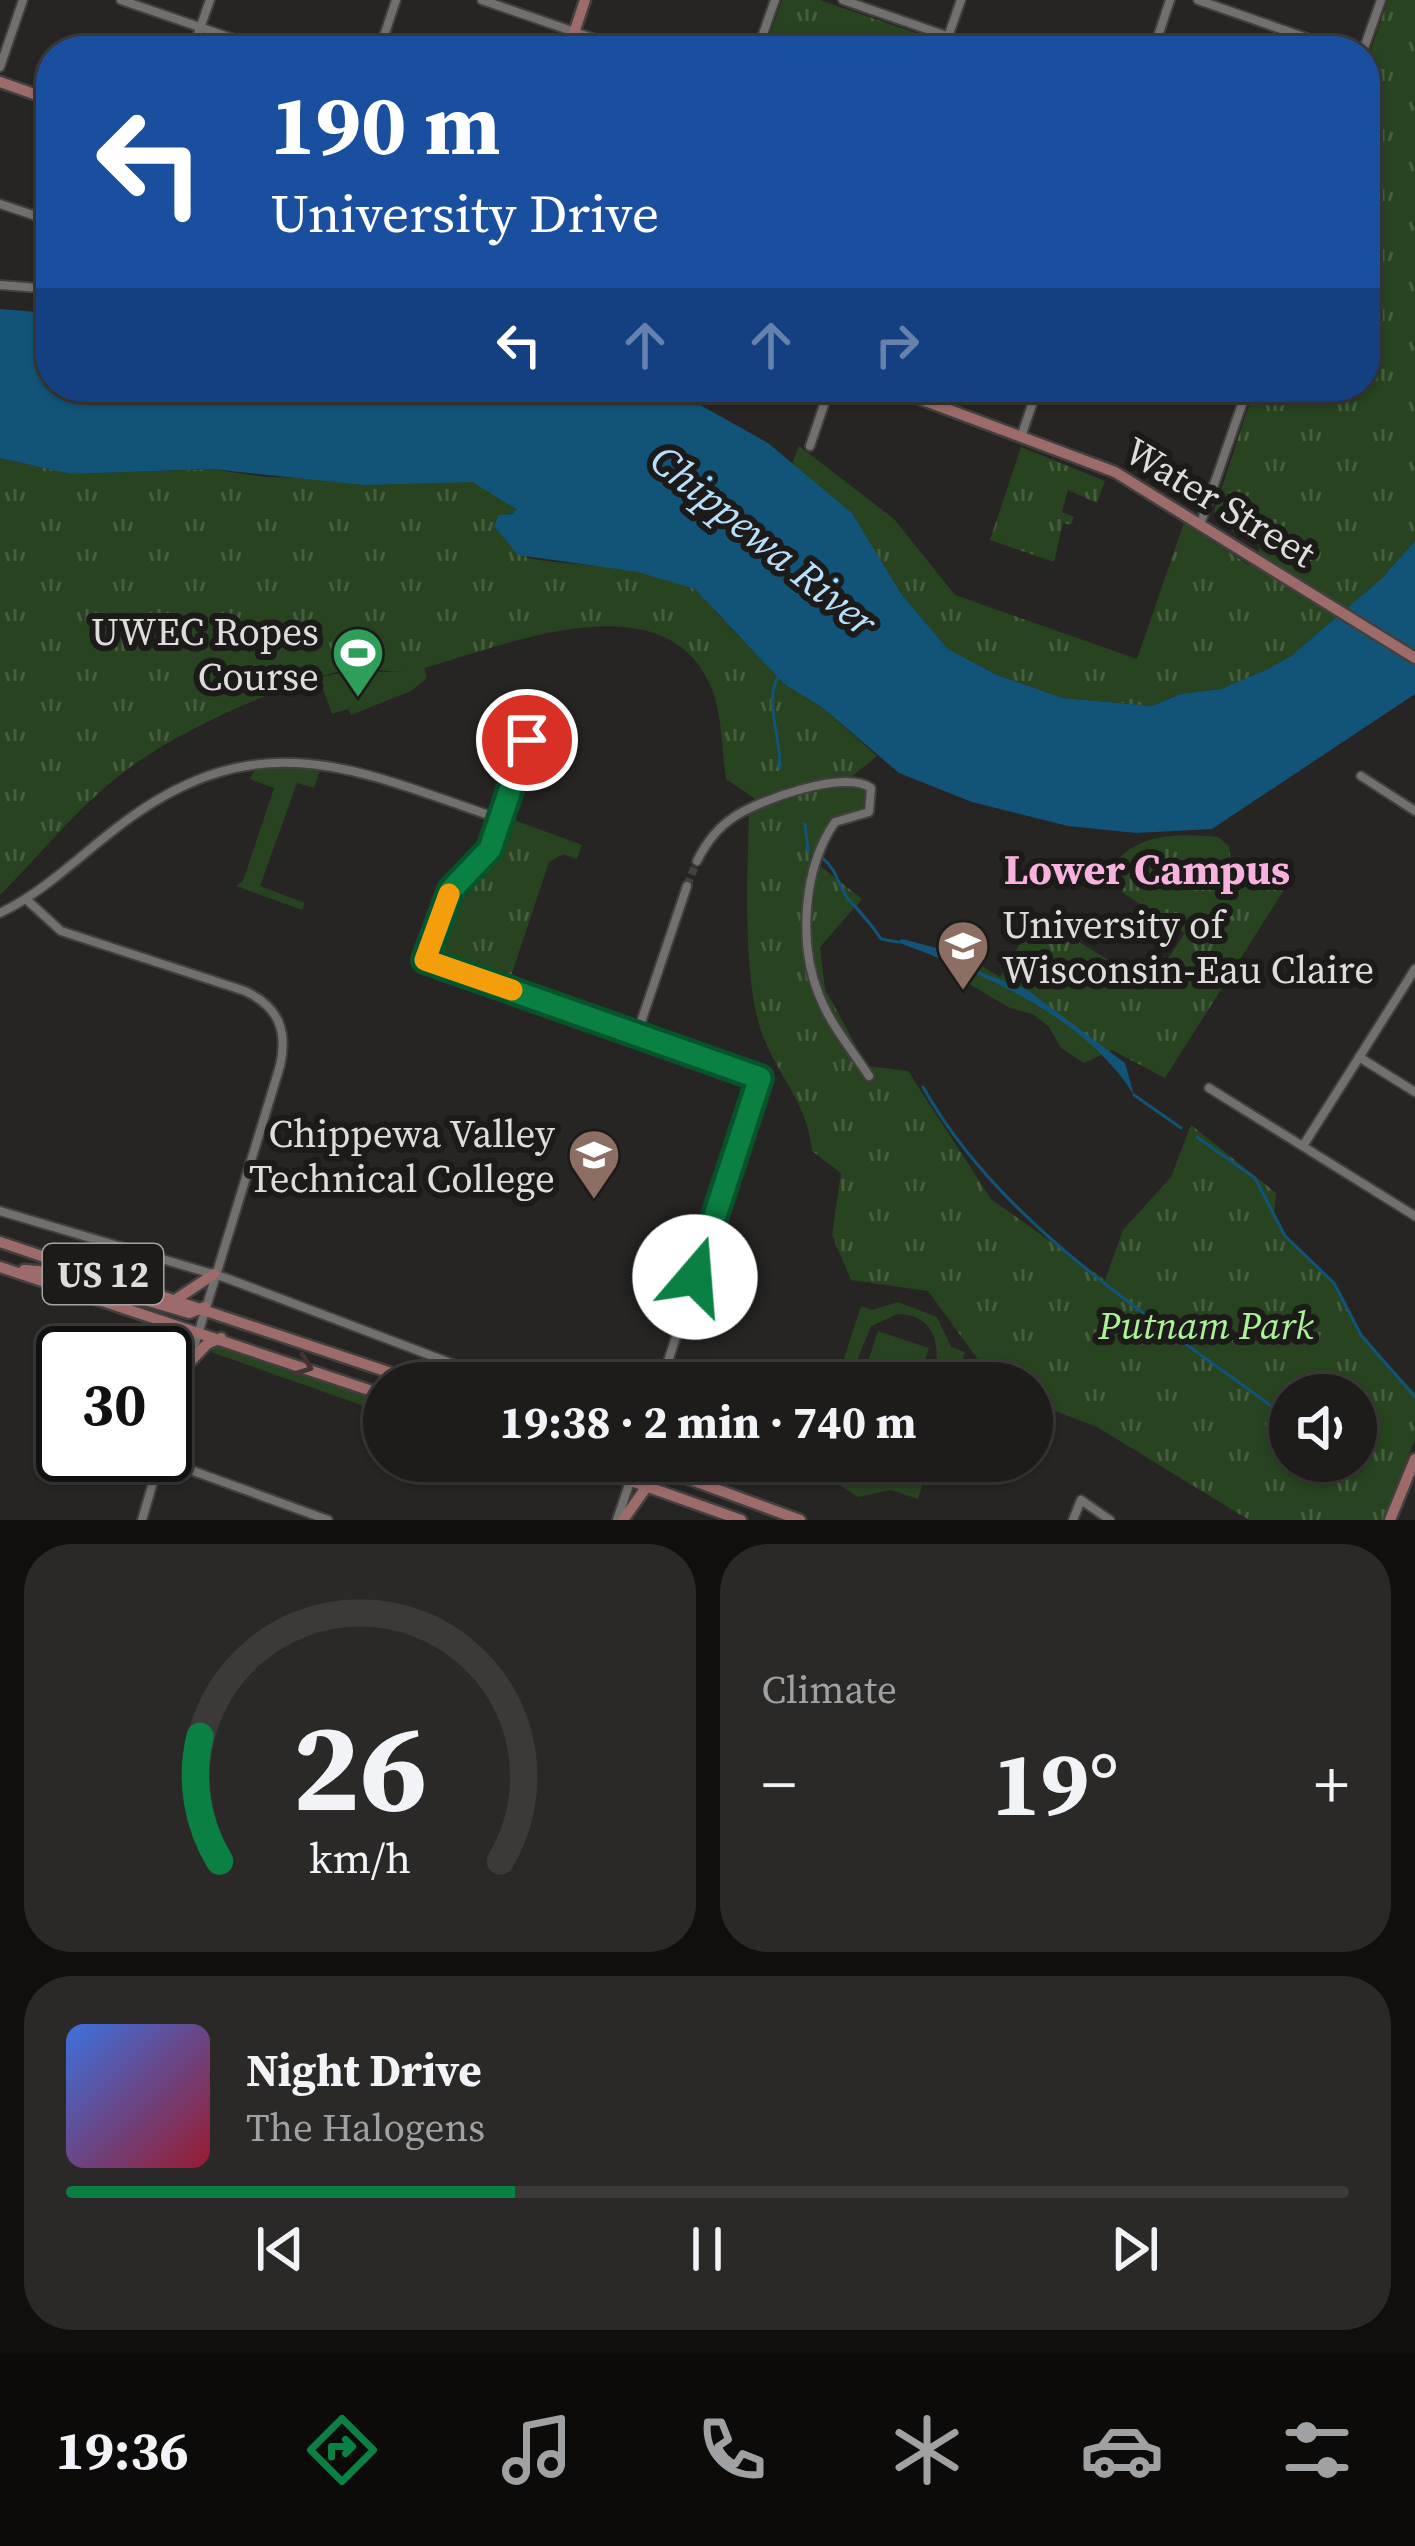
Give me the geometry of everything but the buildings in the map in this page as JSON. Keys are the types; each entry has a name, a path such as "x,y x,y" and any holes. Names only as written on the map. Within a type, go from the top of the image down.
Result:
{"main road":[{"path":"573,36 585,0"},
{"path":"0,82 36,95"},
{"name":"Water Street","path":"931,402 1090,459 1201,522 1415,658"},
{"name":"US 12","path":"0,1242 363,1363"},
{"path":"4,1268 50,1272 194,1314 205,1307"},
{"name":"US 12","path":"4,1268 199,1329 363,1388"},
{"path":"178,1298 192,1294 214,1274"},
{"path":"192,1361 209,1342 224,1338"},
{"path":"1390,1520 1415,1459"},
{"path":"638,1482 741,1520"},
{"path":"696,1482 800,1520"},
{"path":"620,1520 648,1485"}],"street":[{"path":"0,67 23,0"},
{"path":"121,0 226,36"},
{"path":"197,36 210,0"},
{"path":"384,36 396,0"},
{"path":"482,0 586,36"},
{"path":"763,36 775,0"},
{"path":"843,0 948,36 961,0"},
{"path":"1158,36 1170,0"},
{"path":"1198,0 1301,36"},
{"path":"1369,36 1381,0"},
{"path":"0,204 36,216"},
{"path":"0,285 36,289"},
{"path":"810,446 825,402"},
{"path":"1022,434 1033,402"},
{"path":"1201,522 1243,402"},
{"path":"529,736 490,849 451,890 425,960 760,1078 668,1362"},
{"path":"0,913 27,900 165,795 251,763 327,762 500,818"},
{"path":"1361,776 1415,811"},
{"path":"697,861 721,826 769,801 806,788 859,782 873,790 874,801 864,815 835,822 822,844 811,875 809,928 809,965 820,1000 869,1076"},
{"path":"638,1034 687,886"},
{"path":"27,900 61,932 259,997 282,1024 286,1042 280,1066 192,1354"},
{"path":"1304,1146 1415,969"},
{"path":"1359,1057 1415,1092"},
{"path":"1210,1088 1415,1216"},
{"path":"0,1211 214,1274 448,1362"},
{"path":"192,1469 328,1520"},
{"path":"142,1520 153,1482"},
{"path":"620,1520 630,1482"},
{"path":"1073,1520 1081,1500 1110,1520"}],"green space":[{"path":"782,0 820,0 924,36 769,36"},
{"path":"1388,0 1415,0 1415,541 1381,579 1291,656 1221,689 1179,694 1152,706 1063,698 997,675 948,649 902,595 852,513 792,464 799,446 894,519 955,595 1137,659 1184,523 1249,565 1261,547 1218,522 1214,511 1250,402 1380,402 1380,36 1376,36"},
{"path":"1021,447 1105,481 1097,503 1068,490 1062,512 1074,517 1071,525 1063,523 1054,562 990,540"},
{"name":"Putnam Park","path":"0,458 71,474 211,469 265,477 472,482 514,506 516,513 506,514 527,558 631,571 685,585 704,596 784,684 823,708 877,756 850,778 849,786 869,791 867,809 831,819 810,858 862,899 820,947 825,989 867,1066 908,1071 991,1199 1105,1280 1123,1230 1171,1177 1191,1125 1276,1193 1274,1215 1285,1236 1334,1283 1361,1335 1415,1393 1415,1439 1383,1520 1249,1520 1097,1427 1053,1410 1053,1362 980,1362 928,1291 851,1280 832,1235 841,1173 812,1151 800,1107 757,1018 749,960 749,809 761,803 726,779 712,689 689,654 658,634 620,627 578,628 417,670 344,670 287,688 164,745 115,779 0,895"},
{"name":"UWEC Ropes Course","path":"424,667 427,678 411,691 351,715 348,709 332,714 319,678 348,672"},
{"path":"256,767 321,768 314,788 297,783 260,886 305,903 302,910 236,886 243,881 274,788 250,779"},
{"path":"506,817 582,845 577,859 563,854 549,862 510,979 435,951 460,886 492,854"},
{"path":"1185,835 1218,837 1229,846 1231,862 1287,885 1165,1078 1112,1050 1084,1063 1061,1048 1049,1027 1033,1014 1010,1008 949,972 950,947 1000,977 1030,927 1044,920 1150,986 1185,933 1122,892 1126,882 1107,874 1117,860 1141,843"},
{"path":"898,1302 937,1317 951,1347 965,1352 962,1362 936,1362 929,1328 912,1316 898,1314 871,1326 856,1362 843,1362 861,1306 872,1310"},
{"path":"878,1331 929,1348 925,1362 868,1362"},
{"path":"217,1345 363,1392 363,1406 211,1352"},
{"path":"835,1482 923,1482 918,1499 891,1490 858,1497"}],"water":[{"name":"Chippewa River","path":"0,309 36,312 36,402 695,402 768,443 852,513 902,595 948,649 997,675 1063,698 1152,706 1180,694 1221,689 1268,669 1291,656 1381,579 1415,541 1415,694 1212,829 1136,833 1068,826 972,802 899,773 823,708 784,684 695,589 638,572 518,555 494,526 499,515 513,514 516,509 472,482 364,485 211,469 71,474 0,458"},
{"path":"902,939 948,951 977,971 1026,989 1125,1063 1134,1095 1088,1042 1059,1020 996,983 897,942"}],"waterway":[{"path":"778,677 773,709 780,768"},
{"path":"805,824 808,851"},
{"path":"822,858 881,939 898,942"},
{"path":"923,1087 956,1138 1040,1229 1138,1309 1269,1405"},
{"path":"1134,1095 1181,1128"},
{"path":"1197,1137 1255,1178 1285,1236 1334,1283 1361,1335 1415,1397"}],"tunnel":[{"path":"687,886 697,861"}],"slow traffic":[{"path":"449,894 425,960 512,990"}],"place":[{"name":"UWEC Ropes Course","path":"358,699"},
{"name":"University of Wisconsin-Eau Claire","path":"963,992"},
{"name":"Chippewa Valley Technical College","path":"594,1201"}],"district":[{"name":"Lower Campus","path":"1147,869"}],"route":[{"path":"527,740 490,849 451,890 425,960 760,1078 695,1277"}]}
